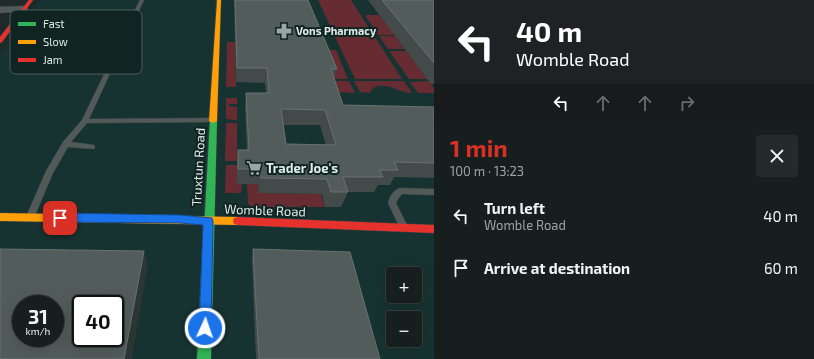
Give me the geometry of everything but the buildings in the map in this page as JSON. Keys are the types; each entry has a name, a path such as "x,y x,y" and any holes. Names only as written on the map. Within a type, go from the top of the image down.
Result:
{"street":[{"path":"0,17 3,10 15,0"},
{"path":"3,10 24,9 31,0"},
{"name":"Truxtun Road","path":"204,359 208,221 219,0"},
{"path":"0,41 10,28"},
{"name":"Womble Road","path":"0,217 180,219 434,229"}],"lane":[{"path":"137,10 142,0"},
{"path":"30,217 49,173 66,144 85,121 107,74"},
{"path":"85,121 213,120"},
{"path":"66,144 91,147"},
{"path":"404,228 392,203 394,197 400,191 434,192"}],"shaded area":[{"path":"40,0 434,0 434,359 0,359 0,54 10,40 10,74 142,74 142,10 33,10"},
{"path":"318,0 351,0 402,79 355,79"},
{"path":"365,15 379,15 395,35 378,35"},
{"path":"379,36 395,36 405,49 388,49"},
{"path":"227,42 235,42 236,87 226,87"},
{"path":"320,50 336,50 348,79 331,79"},
{"path":"389,51 406,51 428,79 409,79"},
{"path":"331,81 349,81 355,93 335,92"},
{"path":"354,81 404,81 412,93 383,86 373,88 370,93 360,92"},
{"path":"429,81 434,88 434,93 418,93 410,82"},
{"path":"226,98 237,98 237,104 229,104 229,106 237,107 237,120 226,119"},
{"path":"226,123 237,123 237,161 225,161"},
{"path":"226,165 237,165 237,184 242,184 241,193 225,193"},
{"path":"247,184 258,184 259,193 321,194 325,207 253,207 248,204"}],"traffic: fast":[{"path":"204,359 213,121"}],"traffic: slow":[{"path":"213,121 219,0"},
{"path":"0,217 238,221"}],"traffic: jam":[{"path":"23,10 31,0"},
{"path":"0,41 10,28"},
{"path":"238,221 434,229"}],"place":[{"name":"Vons Pharmacy","path":"284,31"},
{"name":"Trader Joe's","path":"254,168"}],"route":[{"path":"60,218 180,219 208,221 205,328"}]}
